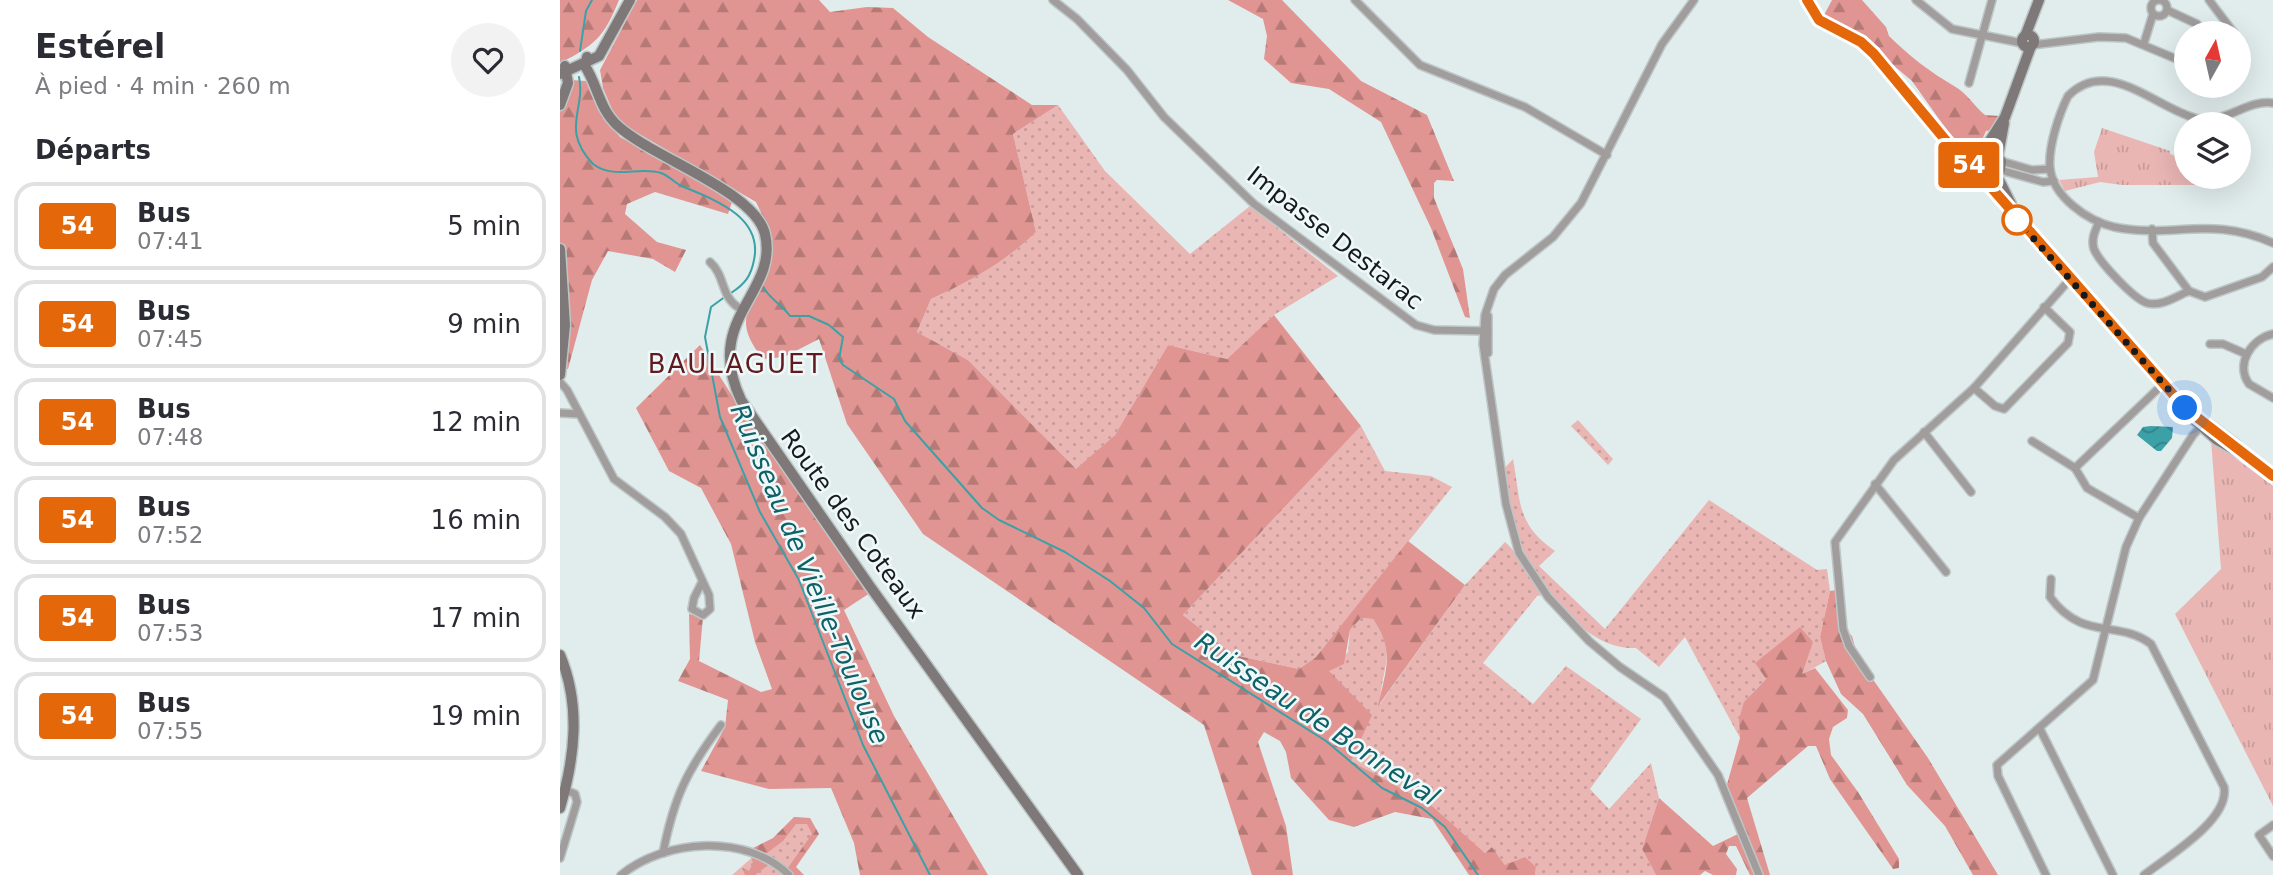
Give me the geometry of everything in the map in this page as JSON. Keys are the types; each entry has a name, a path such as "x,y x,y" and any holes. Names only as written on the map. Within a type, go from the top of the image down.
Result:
{"street":[{"path":"560,105 568,83 563,70 588,61 610,36 630,0"},
{"name":"Impasse Destarac","path":"1053,0 1077,19 1127,70 1164,117 1254,204 1286,231 1416,325 1434,330 1485,330"},
{"path":"1354,0 1420,65 1525,107 1607,155"},
{"path":"1693,0 1662,44 1607,155 1573,214 1545,244 1498,282 1488,305 1485,330 1487,364 1506,503 1519,553 1548,597 1589,641 1620,667 1664,697 1718,775 1759,875"},
{"path":"1805,0 1819,27 1856,42 1874,54 1977,177 1984,180 2185,408 2225,446 2256,462 2273,476"},
{"path":"1916,0 1952,29 1983,36 2045,45 2112,37 2144,43 2174,57"},
{"path":"1969,83 1992,0"},
{"path":"2033,236 1999,185 1999,166 2005,117 2024,60 2039,0"},
{"path":"2144,43 2153,13 2151,5 2157,0 2164,2 2167,10 2191,21"},
{"path":"2209,0 2225,21"},
{"path":"2153,13 2162,16 2167,10"},
{"name":"Route des Coteaux","path":"588,61 606,114 624,132 739,199 759,219 767,245 766,262 741,309 732,335 730,359 734,384 746,410 1078,875"},
{"path":"2178,112 2115,82 2100,79 2086,82 2074,90 2065,102 2050,169 2054,181 2071,203 2099,222 2125,229 2234,229 2273,243"},
{"path":"2240,112 2264,103 2273,103"},
{"path":"1972,168 2005,117"},
{"path":"1957,153 1980,152 1999,166 2043,182 2054,181"},
{"path":"1984,180 1999,166 2050,169"},
{"path":"2099,222 2093,240 2096,253 2132,295 2148,304 2162,303 2189,291"},
{"path":"2152,229 2153,243 2189,291 2205,297 2262,277 2273,267"},
{"path":"560,249 565,310 560,375"},
{"path":"710,262 720,272 729,300 741,309"},
{"path":"1870,677 1846,638 1834,549 1838,536 1900,454 1974,388 2071,278"},
{"path":"1974,388 1996,406 2004,408 2068,343 2070,332 2044,307"},
{"path":"2273,334 2259,339 2246,354 2244,367 2246,382 2273,398"},
{"path":"2210,344 2223,344 2246,354"},
{"path":"560,382 567,390 614,479 665,517 681,534 702,582"},
{"path":"2076,468 2163,384"},
{"path":"560,413 579,414"},
{"path":"2046,875 1996,771 2002,758 2088,687 2096,673 2121,560 2139,518 2203,424"},
{"path":"1924,432 1971,492"},
{"path":"2032,441 2076,468 2087,488 2139,518"},
{"path":"1875,484 1945,572"},
{"path":"2051,579 2050,597 2061,611 2083,626 2138,638 2152,647 2225,793 2223,807 2216,817 2144,875"},
{"path":"560,655 571,687 574,712 572,758 560,808"},
{"path":"663,853 681,786 721,725"},
{"path":"2040,729 2113,875"},
{"path":"560,858 577,802 575,794 565,790"},
{"path":"2273,825 2259,835 2273,856"},
{"path":"621,875 663,853 688,846 724,847 767,859 789,875"}],"green space":[{"path":"560,0 619,0 597,39 560,63"},
{"path":"637,0 819,0 830,12 867,7 893,8 928,37 1032,105 1058,105 1013,134 1036,232 1012,253 986,270 931,299 917,332 968,360 1076,469 1115,435 1168,345 1227,359 1274,315 1361,426 1183,615 1234,655 1299,669 1316,657 1408,541 1465,585 1378,706 1387,661 1384,641 1373,619 1361,618 1350,630 1344,664 1329,671 1372,715 1351,761 1430,804 1485,853 1492,847 1505,865 1525,857 1536,867 1535,875 1469,875 1432,819 1395,812 1354,827 1329,820 1291,778 1286,752 1280,741 1264,732 1258,742 1286,826 1293,875 1252,875 1204,725 923,534 847,424 819,339 784,357 763,359 752,342 746,317 768,271 772,254 770,234 756,202 617,121 603,88 600,70"},
{"path":"1228,0 1282,0 1361,81 1427,115 1454,181 1437,180 1434,183 1434,198 1463,269 1470,318 1465,317 1431,228 1381,122 1329,89 1291,83 1264,59 1267,36 1263,19"},
{"path":"1832,0 1862,0 1886,27 1889,36 1912,56 1958,89 1985,115 1999,116 2000,120 1993,130 1986,131 1982,140 1961,150 1912,81 1861,38 1823,17"},
{"path":"571,80 586,81 598,110 620,137 733,199 728,214 655,192 627,204 625,214 657,242 686,250 675,272 653,259 608,251 592,280 568,369 560,367 560,97"},
{"path":"1058,105 1105,171 1190,254 1250,206 1338,276 1274,315 1227,359 1168,345 1115,435 1076,470 968,360 917,332 931,299 986,270 1012,253 1036,232 1013,134"},
{"path":"2102,128 2170,151 2174,156 2174,185 2122,185 2100,182 2065,191 2059,180 2098,177 2094,152"},
{"path":"700,345 745,416 870,593 844,610 894,716 988,875 860,875 854,843 831,788 769,789 701,771 725,727 728,700 678,681 690,659 689,614 703,617 699,661 761,692 772,689 755,642 731,544 701,488 669,471 636,408"},
{"path":"1578,420 1613,459 1608,465 1571,426"},
{"path":"1361,426 1385,471 1431,476 1452,487 1316,657 1299,669 1234,655 1183,615"},
{"path":"2211,440 2273,486 2273,806 2175,614 2221,569"},
{"path":"1513,459 1522,511 1533,531 1555,551 1539,566 1605,629 1709,500 1817,570 1827,569 1830,591 1820,637 1826,661 1801,675 1756,664 1766,679 1744,705 1740,719 1740,738 1685,637 1659,667 1636,648 1617,646 1598,638 1564,611 1549,594 1526,556 1512,522 1503,470"},
{"path":"1505,542 1542,595 1537,596 1483,663 1533,704 1566,666 1641,719 1590,789 1609,809 1651,763 1659,798 1642,849 1656,875 1535,875 1536,867 1505,865 1492,847 1485,853 1430,804 1351,761 1329,671 1348,652 1350,630 1361,618 1373,619 1381,632 1385,643 1386,662 1380,704 1465,585"},
{"path":"1842,589 1845,629 1852,636 1858,658 1928,758 1998,875 1973,875 1945,826 1907,785 1863,714 1841,694 1826,661 1820,637 1830,591"},
{"path":"1800,627 1813,642 1802,674 1815,668 1848,710 1847,718 1833,727 1829,739 1831,755 1858,792 1899,859 1899,868 1893,869 1830,779 1816,746 1808,746 1747,798 1770,875 1762,875 1726,788 1740,738 1739,719 1744,702 1766,679 1755,663"},
{"path":"1659,798 1713,846 1738,834 1755,875 1750,875 1736,846 1729,846 1726,854 1737,869 1736,875 1713,875 1705,871 1700,875 1656,875 1642,849"},
{"path":"794,817 810,818 819,834 796,867 804,875 793,875 787,869 812,834 807,824 796,824 783,841 763,856 751,849 773,838"},
{"path":"794,821 808,821 815,832 783,875 732,875"},
{"path":"759,856 767,866 755,875 745,875 742,868 749,871 753,863 751,857"}],"water":[{"path":"2143,427 2173,427 2172,438 2161,451 2157,451 2137,435"}],"waterway":[{"name":"Ruisseau de Vieille-Toulouse","path":"580,51 586,11 592,0"},
{"name":"Ruisseau de Vieille-Toulouse","path":"579,77 580,100 576,130 583,152 593,164 609,171 661,173 681,186 722,204 744,221 755,245 754,260 747,279 731,293"},
{"name":"Ruisseau de Bonneval","path":"763,287 790,316 809,316 829,325 843,337 839,359 843,365 894,399 905,421 982,508 999,520 1065,552 1110,581 1144,608 1172,644 1326,741 1382,788 1422,808 1445,827 1478,875"},
{"name":"Ruisseau de Vieille-Toulouse","path":"726,296 711,307 705,337 720,417 760,512 799,580 863,745 930,875"}],"bus line":[{"name":"54","path":"1807,0 1819,20 1861,42 1887,68 1962,160 1972,168 1974,174 1989,185 2185,408 2273,476"}],"district":[{"name":"BAULAGUET","path":"736,364"}],"route":[{"path":"2017,220 2185,408"}]}
